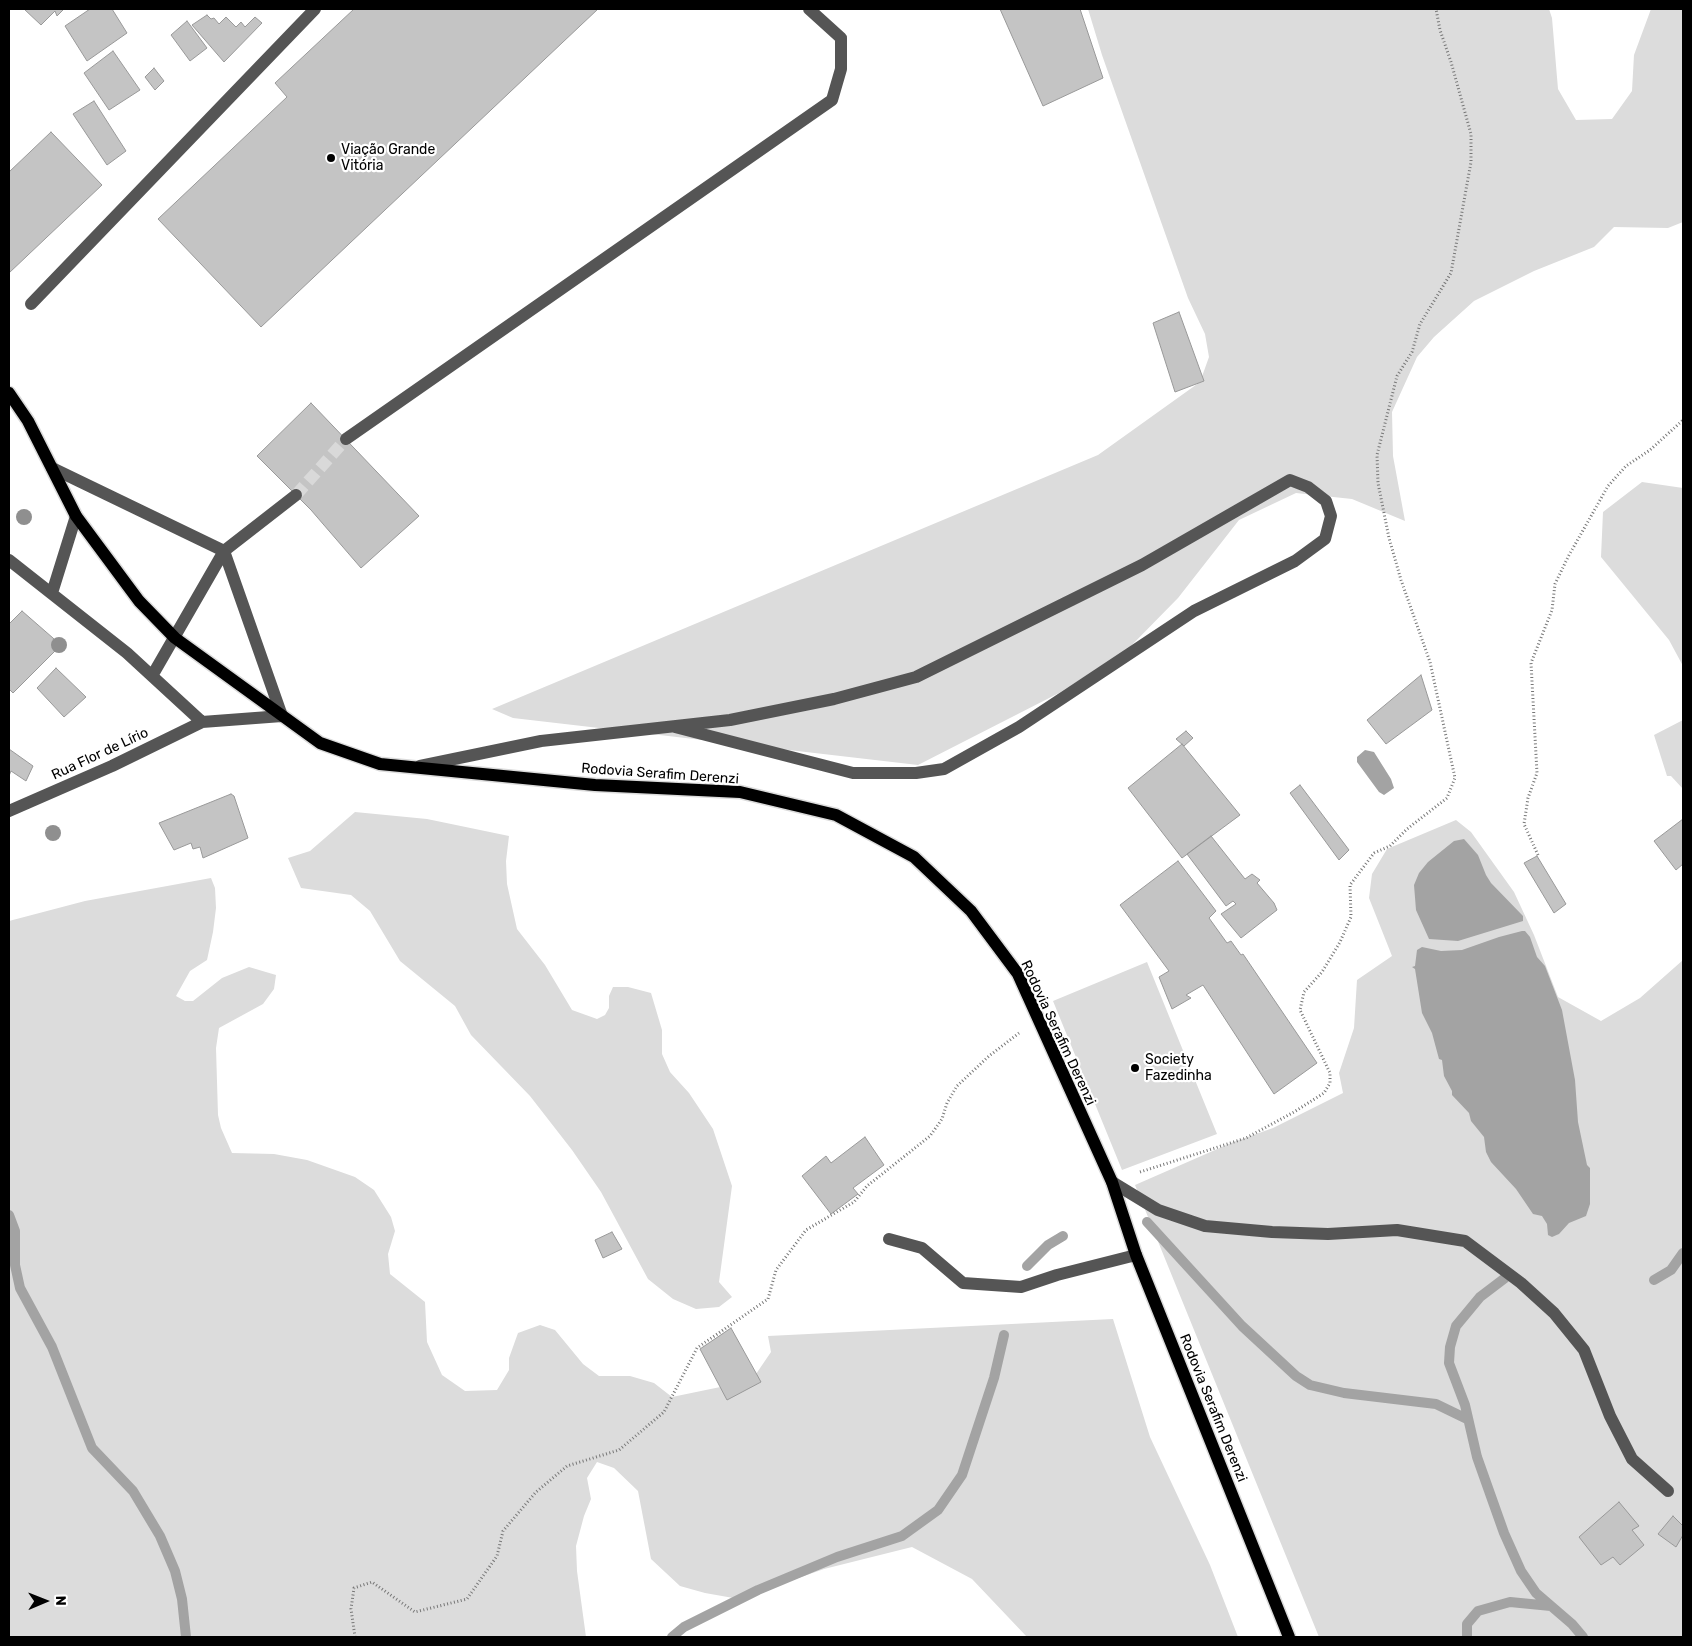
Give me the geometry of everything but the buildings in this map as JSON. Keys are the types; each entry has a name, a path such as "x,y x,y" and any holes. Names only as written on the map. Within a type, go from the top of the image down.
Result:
{"main road":[{"name":"Rodovia Serafim Derenzi","path":"9,393 28,421 76,516 140,601 175,638 320,743 380,764 595,785 740,792 836,815 914,857 971,911 1018,974 1036,1020 1112,1182 1136,1255 1289,1637"}],"street":[{"path":"31,304 315,9"},
{"path":"346,439 832,100 841,70 841,38 809,9"},
{"path":"9,560 127,653 202,722 282,716 224,551 52,468"},
{"path":"415,767 541,741 730,720 834,699 916,677 1142,566 1290,480 1308,487 1326,501 1331,516 1325,539 1295,561 1194,611 1019,727 944,769 916,773 853,773 674,727"},
{"path":"152,676 224,551 296,495"},
{"path":"52,593 76,516"},
{"name":"Rua Flor de Lírio","path":"9,811 112,766 202,722"},
{"path":"1112,1182 1158,1210 1206,1226 1272,1232 1328,1234 1397,1230 1466,1241 1521,1283 1554,1313 1584,1350 1610,1416 1632,1459 1668,1491"},
{"path":"889,1239 922,1248 963,1283 1021,1287 1058,1275 1136,1255"}],"path":[{"path":"1112,1182 1246,1138 1324,1093 1330,1083 1330,1073 1300,1010 1304,992 1322,972 1351,917 1350,886 1374,853 1390,846 1406,829 1447,798 1455,778 1430,662 1408,603 1389,538 1377,474 1377,455 1397,376 1412,352 1425,315 1451,273 1471,162 1471,134 1440,30 1436,9"},
{"path":"1538,855 1524,824 1528,798 1537,774 1531,663 1552,610 1555,584 1608,486 1626,466 1650,450 1683,420"},
{"path":"355,1637 351,1610 354,1588 372,1582 415,1612 467,1599 497,1556 504,1531 536,1492 567,1466 619,1450 664,1412 697,1348 768,1299 776,1270 806,1230 854,1202 867,1186 930,1136 942,1119 956,1086 989,1056 1036,1020"}],"shaded area":[{"path":"1088,9 1549,9 1552,18 1558,89 1576,120 1612,119 1632,91 1634,55 1651,9 1683,9 1683,222 1668,228 1614,227 1594,247 1534,271 1474,301 1434,337 1417,357 1392,412 1393,456 1405,521 1352,499 1296,493 1239,520 1178,598 1127,650 1059,693 918,765 513,718 492,709 1098,455 1200,382 1209,357 1205,334 1188,298 1102,55"},
{"path":"1642,482 1683,488 1683,666 1669,640 1601,557 1603,512"},
{"path":"1683,720 1683,789 1671,776 1667,776 1654,735"},
{"path":"1365,750 1374,752 1391,779 1394,788 1384,795 1379,792 1357,762 1357,757"},
{"path":"355,812 427,819 509,836 506,861 507,884 517,929 545,965 572,1010 597,1019 605,1015 609,1008 609,996 613,987 628,987 651,993 662,1030 662,1054 670,1072 689,1093 713,1129 732,1186 719,1282 732,1297 719,1307 696,1309 673,1299 648,1279 601,1192 572,1150 530,1096 471,1035 455,1006 400,961 370,911 351,895 301,888 288,858 310,851"},
{"path":"1456,820 1471,832 1514,892 1534,935 1558,997 1601,1021 1640,998 1683,960 1683,1637 1319,1637 1135,1185 1231,1143 1273,1128 1343,1093 1339,1073 1354,1028 1357,980 1392,956 1369,898 1372,874 1387,849"},
{"path":"1464,839 1478,855 1491,883 1523,916 1523,921 1458,941 1429,939 1416,910 1414,885 1419,873 1428,862 1454,841"},
{"path":"211,878 215,888 216,908 207,960 190,971 176,996 185,1001 193,1001 222,978 249,967 276,975 274,989 263,1004 219,1028 216,1048 218,1115 221,1128 232,1153 274,1154 307,1160 355,1177 374,1190 391,1217 395,1231 388,1254 390,1274 425,1302 427,1342 442,1375 465,1391 497,1390 509,1370 509,1358 518,1333 540,1325 555,1330 583,1364 599,1376 630,1376 654,1383 672,1397 730,1385 756,1374 771,1352 768,1336 1113,1319 1150,1437 1210,1565 1238,1637 1027,1637 972,1579 912,1547 824,1569 739,1599 705,1593 680,1586 651,1559 638,1491 614,1468 597,1462 587,1478 591,1499 576,1546 577,1571 586,1637 9,1637 9,921 85,901"},
{"path":"1525,931 1530,937 1537,957 1545,966 1562,1010 1575,1080 1578,1122 1587,1165 1590,1168 1590,1204 1586,1216 1569,1223 1559,1234 1552,1237 1548,1235 1547,1224 1542,1216 1533,1214 1516,1189 1491,1162 1486,1152 1484,1137 1471,1121 1469,1113 1452,1095 1452,1091 1444,1076 1442,1060 1439,1059 1432,1033 1422,1013 1415,969 1412,967 1415,966 1417,950 1422,947 1441,951 1462,950"},
{"name":"Society Fazedinha","path":"1147,962 1217,1134 1122,1170 1053,1001"}],"waterway":[{"path":"9,1215 15,1231 15,1265 20,1288 52,1347 92,1448 133,1491 160,1536 175,1571 182,1599 186,1637"},
{"path":"1147,1222 1242,1326 1296,1376 1310,1385 1344,1393 1436,1404 1467,1419"},
{"path":"1027,1266 1048,1245 1063,1236"},
{"path":"1654,1280 1671,1270 1683,1253"},
{"path":"1505,1278 1480,1297 1456,1326 1450,1347 1449,1363 1465,1405 1477,1457 1504,1533 1521,1571 1536,1593 1572,1624 1583,1637"},
{"path":"672,1637 684,1627 758,1590 837,1557 902,1536 938,1510 962,1475 994,1378 1004,1335"},
{"path":"1467,1637 1467,1624 1478,1611 1510,1602 1551,1606"}],"tunnel":[{"path":"296,495 346,439"}],"place":[{"name":"Viação Grande Vitória","path":"331,158"},
{"name":"Society Fazedinha","path":"1135,1068"}]}
